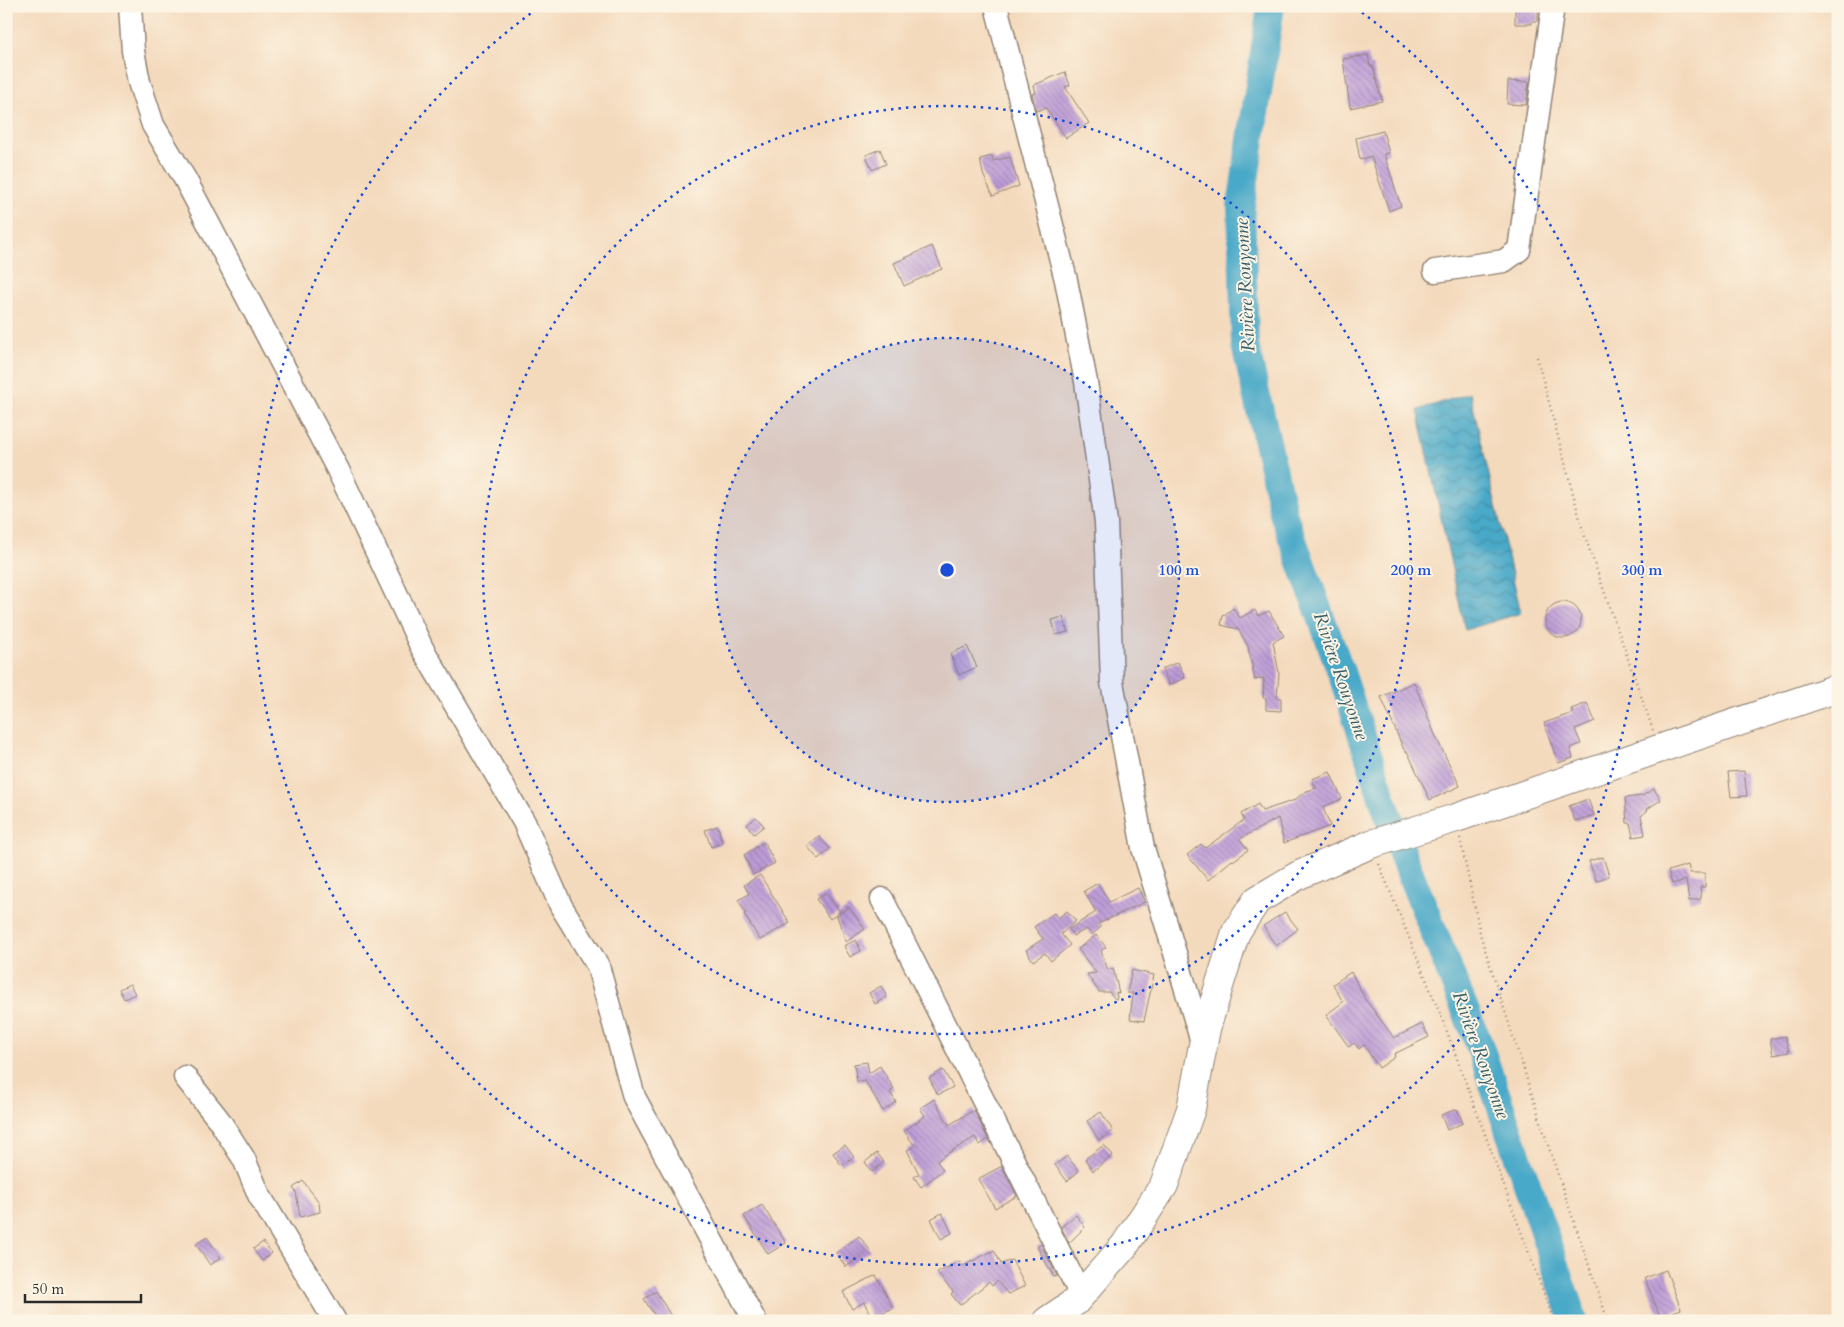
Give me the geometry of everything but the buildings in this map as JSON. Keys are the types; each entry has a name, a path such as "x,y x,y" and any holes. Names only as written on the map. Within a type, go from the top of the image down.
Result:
{"main road":[{"path":"1046,1321 1075,1302 1125,1245 1164,1185 1191,1109 1203,1045 1236,932 1258,900 1299,875 1371,844 1456,818 1838,688"}],"street":[{"path":"130,6 133,51 138,82 153,125 185,179 338,470 422,648 524,822 561,906 598,966 634,1098 756,1321"},
{"path":"996,6 1066,280 1086,382 1106,522 1112,682 1143,848 1203,1045"},
{"path":"1435,271 1504,261 1519,250 1553,6"},
{"path":"882,899 1081,1295"},
{"path":"184,1077 219,1120 244,1159 259,1195 335,1321"}],"path":[{"path":"1536,357 1583,531 1660,748"},
{"path":"1456,818 1481,936 1553,1160 1608,1321"},
{"path":"1371,844 1445,1026 1554,1321"}],"water":[{"path":"1470,393 1521,613 1465,630 1418,410"}],"waterway":[{"name":"Rivière Rouyonne","path":"1271,6 1241,206 1245,345 1284,516 1341,672 1395,836 1479,1044 1574,1321"}]}
